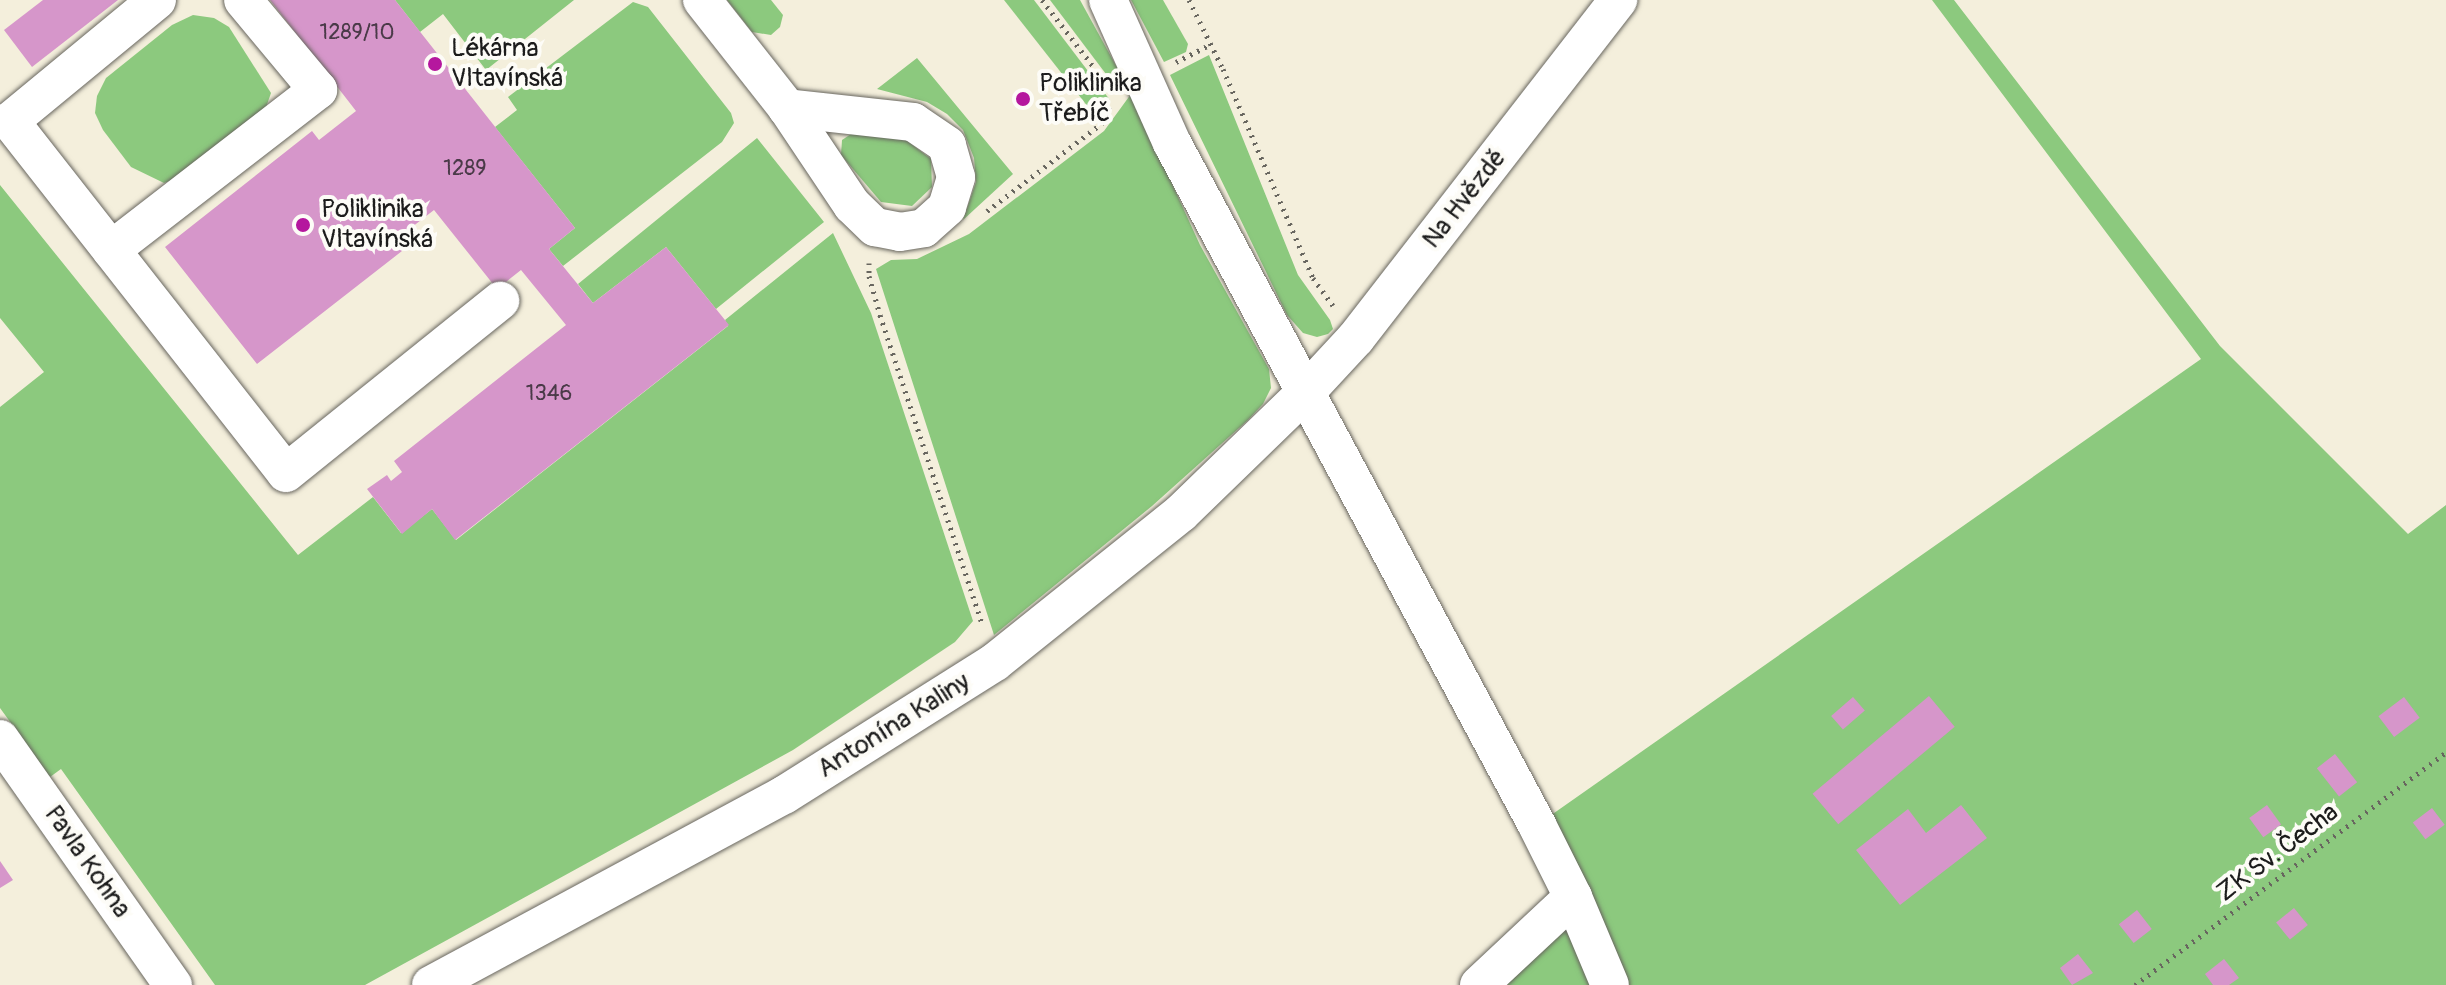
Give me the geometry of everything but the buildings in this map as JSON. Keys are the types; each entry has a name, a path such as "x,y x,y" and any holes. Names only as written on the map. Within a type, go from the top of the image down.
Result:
{"street":[{"path":"157,0 10,121 286,473 500,301"},
{"path":"111,250 318,90 243,0"},
{"path":"702,0 787,108 852,205 875,227 900,232 924,228 947,207 956,177 947,145 913,122 787,108"},
{"path":"1108,0 1172,143 1573,897 1610,985"},
{"name":"Na Hvězdě","path":"1305,393 1356,338 1618,0"},
{"name":"Antonína Kaliny","path":"431,985 784,795 995,662 1181,513 1305,393"},
{"name":"Pavla Kohna","path":"3,750 173,985"},
{"path":"1479,985 1573,897"}],"path":[{"path":"1189,0 1223,69 1313,278 1356,338"},
{"path":"983,214 1102,123 1114,95"},
{"path":"875,227 869,276 995,662"},
{"name":"ZK Sv. Čecha","path":"2135,985 2446,752"}],"green space":[{"path":"395,0 574,0 486,70 443,14 420,32"},
{"path":"727,0 771,0 783,15 780,27 771,35 752,32"},
{"path":"1004,0 1034,0 1110,100 1096,117"},
{"path":"1050,0 1080,0 1125,82 1115,86"},
{"path":"1131,0 1163,0 1188,44 1186,52 1164,62"},
{"path":"1932,0 1954,0 2220,346 2408,534 2446,505 2446,985 1479,985 1573,897 1537,825 2201,359"},
{"path":"633,2 648,7 731,113 734,123 722,142 563,266 549,249 575,228 495,127 517,110 508,97"},
{"path":"193,15 214,18 229,27 271,93 264,113 183,176 164,183 131,167 103,130 95,113 97,96 106,78 172,25"},
{"path":"1209,55 1298,275 1330,320 1333,329 1328,334 1317,337 1303,333 1287,315 1170,75"},
{"path":"917,58 1013,174 963,220 976,182 974,158 963,130 947,114 927,102 877,89"},
{"path":"1131,94 1200,245 1269,369 1271,388 1263,404 1248,420 1152,506 994,635 876,269 891,260 917,259 969,234 1104,131"},
{"path":"854,132 906,140 931,159 932,187 912,206 881,202 841,155 842,140"},
{"path":"757,138 824,222 716,309 666,247 593,303 578,284"},
{"path":"0,185 298,555 373,497 401,533 432,509 456,540 728,326 725,320 833,233 871,313 973,621 955,642 793,750 365,985 215,985 61,769 50,777 0,708 0,407 44,372 0,318"}],"place":[{"name":"Lékárna Vltavínská","path":"435,64"},
{"name":"Poliklinika Třebíč","path":"1023,99"},
{"name":"Poliklinika Vltavínská","path":"303,225"}]}
